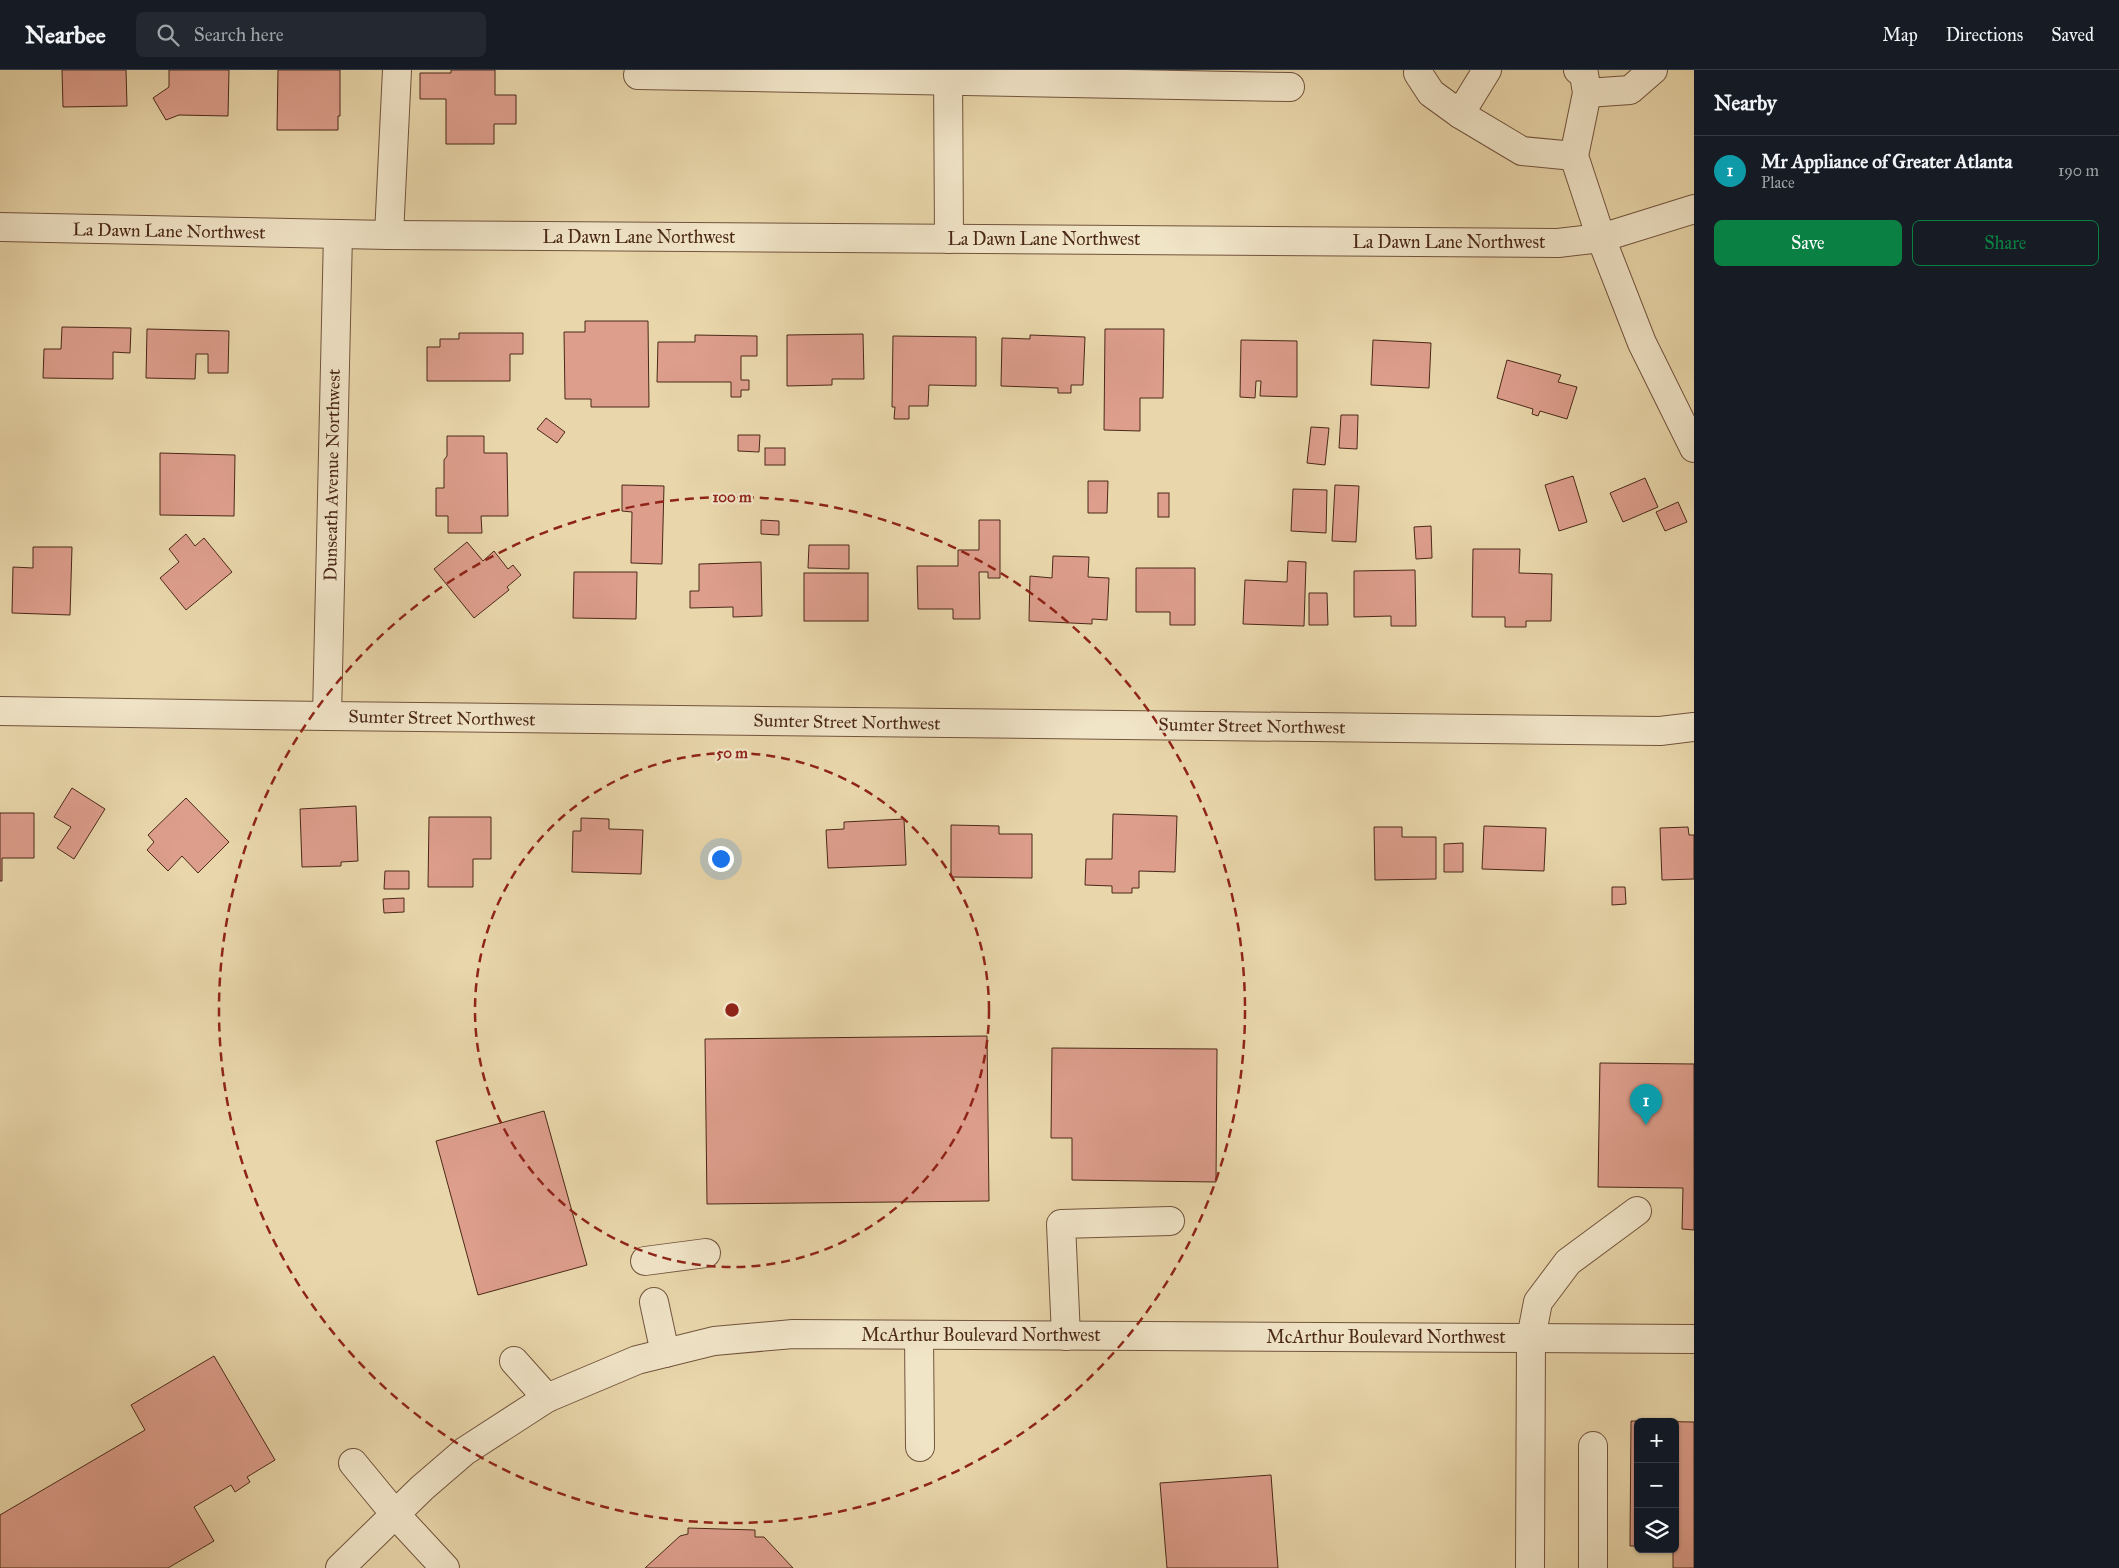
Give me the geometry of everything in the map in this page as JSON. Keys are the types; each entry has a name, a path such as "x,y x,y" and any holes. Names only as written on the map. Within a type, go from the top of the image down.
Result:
{"street":[{"path":"388,235 397,70"},
{"path":"1418,70 1431,93 1460,114 1522,151 1574,156"},
{"path":"1460,114 1487,70"},
{"path":"1653,70 1630,90 1583,82 1574,156 1601,238 1642,343 1694,448"},
{"path":"638,76 948,76 1290,87"},
{"path":"948,76 949,239"},
{"name":"La Dawn Lane Northwest","path":"0,228 388,235 1558,243 1601,238 1694,209"},
{"name":"Dunseath Avenue Northwest","path":"327,716 338,234"},
{"name":"Sumter Street Northwest","path":"0,711 1650,731 1694,727"},
{"path":"1530,1568 1531,1338 1538,1302 1568,1262 1637,1211"},
{"path":"1066,1336 1061,1224 1170,1221"},
{"path":"645,1261 706,1253"},
{"path":"654,1302 665,1353"},
{"name":"McArthur Boulevard Northwest","path":"340,1568 395,1514 465,1451 547,1398 637,1360 714,1342 793,1334 1694,1339"},
{"path":"919,1335 920,1447"},
{"path":"514,1361 547,1398"},
{"path":"1592,1446 1592,1568"},
{"path":"353,1463 395,1514 445,1568"}],"building":[{"path":"62,70 126,70 127,106 63,107"},
{"path":"169,70 229,70 228,116 179,115 166,120 153,98 169,87"},
{"path":"278,70 340,70 340,116 338,116 338,130 277,130"},
{"path":"451,70 495,70 495,95 516,95 516,124 494,124 494,144 446,144 446,99 420,99 420,73 451,73"},
{"path":"585,321 648,321 649,407 591,407 591,399 565,399 564,332 585,332"},
{"path":"62,327 131,328 130,353 113,352 113,379 43,378 44,349 61,349"},
{"path":"147,329 229,331 228,373 208,373 208,354 196,354 195,379 146,378"},
{"path":"1105,329 1164,329 1163,398 1140,398 1140,431 1104,430"},
{"path":"459,333 523,333 523,354 510,354 510,381 427,381 427,347 440,347 440,339 459,339"},
{"path":"863,334 864,379 832,379 832,385 787,386 787,335"},
{"path":"695,335 757,336 757,356 741,356 741,380 749,380 749,390 741,390 741,397 731,397 731,382 657,382 658,342 695,342"},
{"path":"1030,335 1085,337 1083,385 1071,385 1071,393 1058,393 1058,388 1001,386 1002,338 1030,339"},
{"path":"893,336 976,337 976,386 929,385 928,406 909,406 909,419 894,419 895,407 892,407"},
{"path":"1241,340 1297,341 1297,397 1260,396 1261,381 1256,381 1255,398 1240,397"},
{"path":"1373,340 1431,343 1429,388 1371,385"},
{"path":"1507,360 1561,375 1558,382 1577,387 1567,419 1540,411 1538,416 1532,414 1533,409 1497,398"},
{"path":"1341,415 1358,415 1357,449 1339,448"},
{"path":"546,418 565,432 557,443 537,429"},
{"path":"1311,427 1329,428 1325,465 1307,463"},
{"path":"738,435 760,435 759,452 738,451"},
{"path":"447,436 484,436 484,453 507,453 508,516 481,516 482,533 448,533 448,516 436,516 436,488 444,488 444,460 447,456"},
{"path":"765,448 785,448 785,465 765,465"},
{"path":"160,453 235,455 234,516 160,515"},
{"path":"1573,476 1587,522 1559,531 1545,485"},
{"path":"1645,478 1658,507 1623,522 1610,493"},
{"path":"1088,481 1108,481 1107,513 1088,513"},
{"path":"622,485 664,486 662,564 631,563 632,512 622,511"},
{"path":"1335,485 1359,486 1356,542 1332,541"},
{"path":"1293,489 1327,490 1326,533 1291,531"},
{"path":"1158,493 1169,493 1169,517 1158,517"},
{"path":"1678,502 1687,522 1665,531 1656,512"},
{"path":"761,520 779,521 779,535 761,534"},
{"path":"979,520 1000,520 1000,578 988,578 988,572 979,572 980,619 953,619 953,609 918,609 917,566 958,566 958,550 979,550"},
{"path":"1431,526 1432,558 1416,559 1414,527"},
{"path":"186,534 195,546 204,538 232,572 186,610 160,578 179,562 169,549"},
{"path":"467,542 483,561 494,551 508,569 513,565 521,575 507,587 509,590 474,618 434,569"},
{"path":"809,545 849,545 849,569 808,568"},
{"path":"33,547 72,547 70,615 12,613 13,567 33,568"},
{"path":"1473,549 1520,549 1519,573 1552,574 1551,621 1526,621 1526,627 1505,627 1505,617 1472,617"},
{"path":"1053,556 1089,557 1088,577 1109,578 1107,620 1092,619 1092,624 1029,621 1030,576 1052,578"},
{"path":"1288,561 1306,562 1304,626 1243,624 1245,580 1287,582"},
{"path":"761,562 762,616 733,617 733,607 690,608 690,591 699,591 699,564"},
{"path":"1136,568 1195,568 1195,625 1170,625 1170,612 1136,612"},
{"path":"1415,570 1416,626 1391,626 1391,616 1354,617 1354,571"},
{"path":"574,572 637,572 636,619 573,618"},
{"path":"804,573 868,573 868,621 804,621"},
{"path":"1309,593 1327,593 1328,625 1309,625"},
{"path":"72,788 105,809 74,859 57,848 71,827 54,817"},
{"path":"186,798 229,842 198,873 182,856 168,871 147,850 154,842 148,835"},
{"path":"356,806 358,861 341,862 341,866 302,867 300,809"},
{"path":"0,813 34,813 34,858 2,858 2,881 0,881"},
{"path":"1113,814 1177,816 1175,872 1139,871 1139,888 1132,888 1132,893 1112,893 1112,886 1085,885 1086,859 1112,859"},
{"path":"429,817 491,817 491,859 473,859 473,887 428,887"},
{"path":"581,818 609,819 609,829 643,830 641,874 572,872 573,831 581,831"},
{"path":"904,819 906,865 828,868 826,830 844,829 844,822"},
{"path":"951,825 999,826 999,834 1032,834 1032,878 951,877"},
{"path":"1484,826 1546,828 1544,871 1482,869"},
{"path":"1374,827 1402,827 1402,837 1436,837 1436,879 1375,880"},
{"path":"1688,827 1689,835 1694,835 1694,879 1662,880 1660,828"},
{"path":"1463,843 1463,872 1444,872 1444,844"},
{"path":"385,871 409,871 409,889 384,889"},
{"path":"1612,887 1625,887 1626,904 1612,905"},
{"path":"404,898 404,912 384,913 383,899"},
{"path":"987,1036 989,1201 707,1204 705,1039"},
{"path":"1052,1048 1217,1049 1216,1182 1072,1180 1072,1138 1051,1138"},
{"path":"1600,1063 1694,1064 1694,1230 1682,1229 1683,1188 1598,1187"},
{"path":"544,1111 587,1265 478,1295 436,1141"},
{"path":"214,1356 275,1460 247,1477 250,1482 235,1492 231,1485 194,1507 214,1541 168,1568 0,1568 0,1515 145,1430 131,1405"},
{"path":"1631,1421 1634,1421 1634,1546 1630,1546"},
{"path":"1679,1422 1694,1422 1694,1568 1673,1568 1673,1553 1679,1553"},
{"path":"1271,1475 1278,1568 1167,1568 1160,1483"},
{"path":"688,1528 755,1530 755,1537 764,1537 793,1568 645,1568 680,1536 688,1534"}],"place":[{"name":"Mr Appliance of Greater Atlanta","path":"1646,1125"}]}
